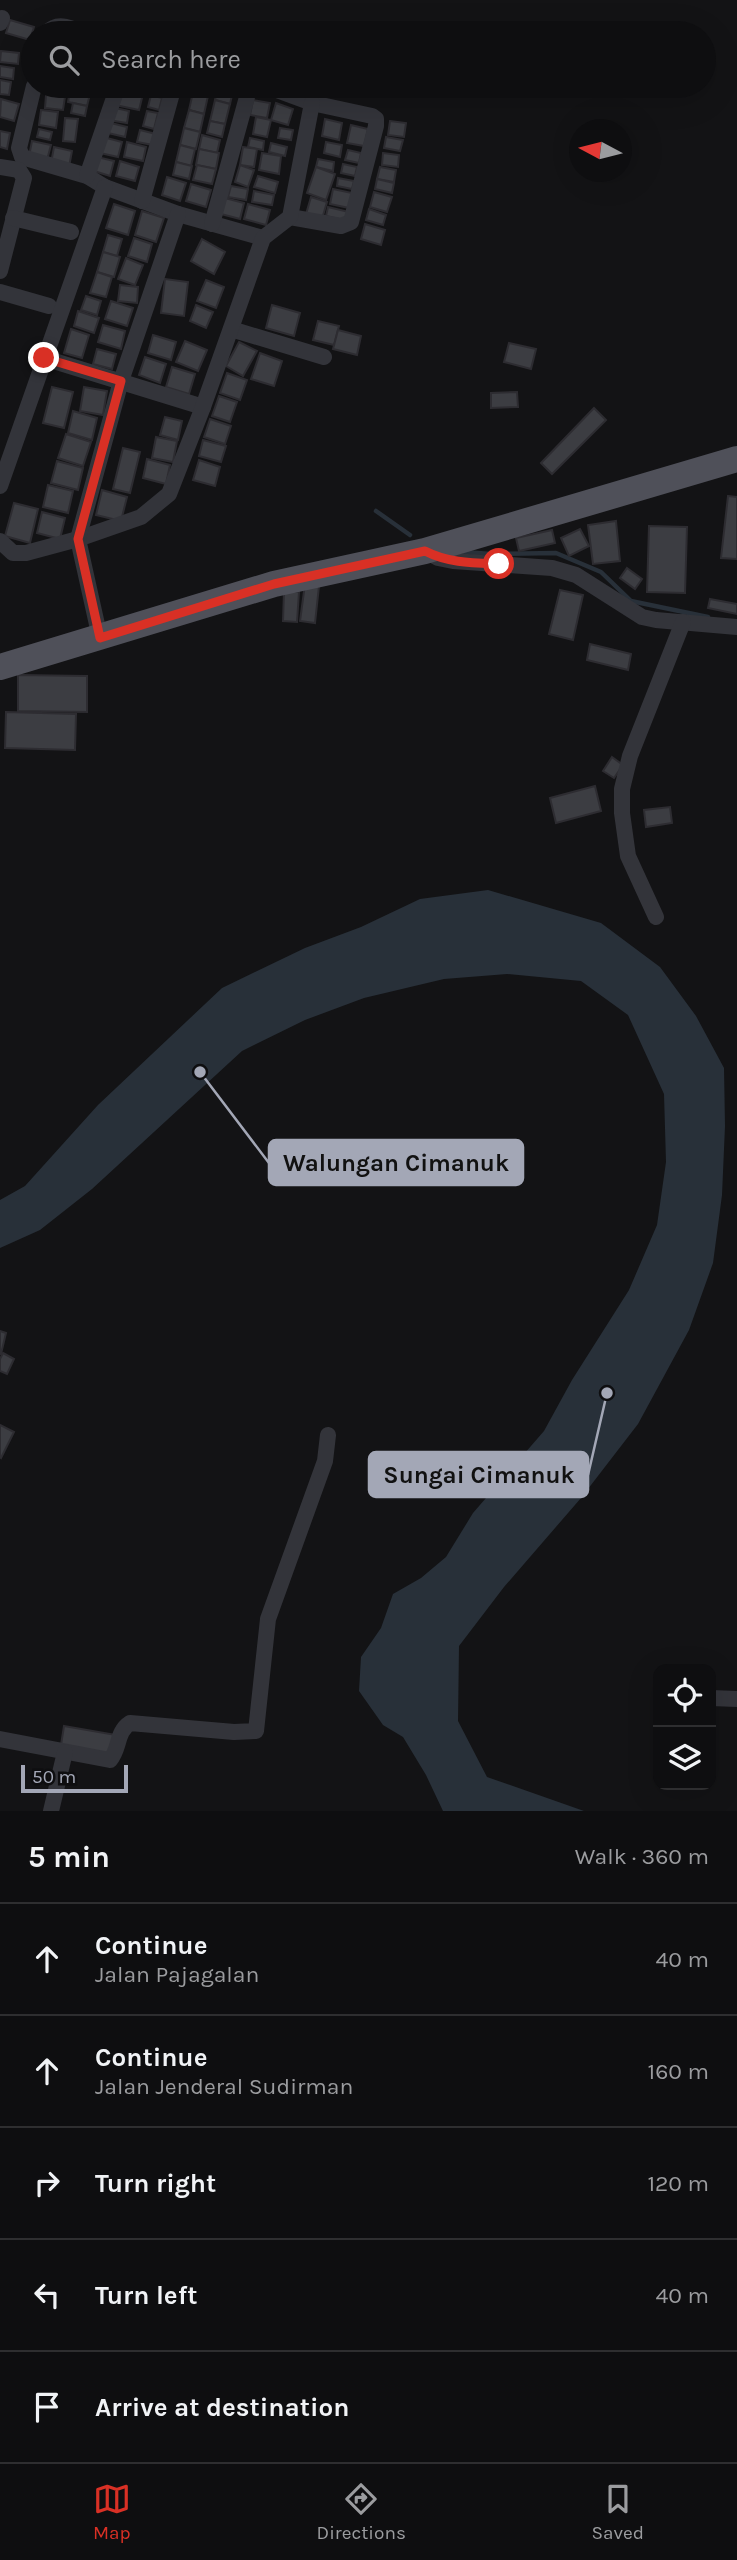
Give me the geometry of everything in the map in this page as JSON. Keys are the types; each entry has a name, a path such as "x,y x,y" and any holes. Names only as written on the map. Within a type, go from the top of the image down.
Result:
{"main road":[{"path":"0,667 274,584 425,551 737,459"}],"street":[{"path":"31,98 19,148 20,155 27,160 87,176 105,187 177,214 263,239"},
{"path":"87,176 113,98"},
{"path":"142,201 171,98"},
{"path":"212,223 247,98"},
{"path":"289,217 341,226 351,222 376,126 376,119 372,116 298,98"},
{"path":"0,541 13,553 19,554 78,539 141,517 165,498 175,484 263,239 289,217 312,103"},
{"path":"0,167 19,170 24,176 0,271"},
{"path":"0,486 105,187"},
{"path":"100,638 78,539 121,381 177,214"},
{"path":"13,218 71,232"},
{"path":"0,292 49,306"},
{"path":"231,329 324,357"},
{"path":"44,358 203,407"},
{"path":"425,551 438,558 453,561 552,568 576,575 642,617 737,627"},
{"path":"656,917 628,856 622,813 622,789 630,756 682,622"},
{"path":"0,1740 110,1760 114,1756 120,1734 130,1723 233,1732 254,1732 258,1729 268,1619 326,1461 328,1435"},
{"path":"716,1698 737,1699"},
{"path":"51,1811 65,1752"}],"shaded area":[{"path":"488,890 601,923 660,967 696,1016 724,1068 722,1195 713,1263 689,1330 638,1424 459,1646 458,1721 487,1777 584,1811 443,1811 426,1775 403,1737 383,1725 359,1691 361,1657 381,1628 393,1594 421,1578 446,1557 473,1513 544,1431 572,1380 629,1290 657,1225 666,1162 664,1094 628,1015 581,981 507,974 444,979 364,998 305,1020 242,1051 92,1189 40,1230 0,1248 0,1200 25,1186 98,1105 222,988 305,948 361,927 420,899"}],"building":[{"path":"10,20 21,23 21,37 6,33"},
{"path":"1,51 19,53 18,64 0,62"},
{"path":"0,66 14,68 13,79 0,77"},
{"path":"0,80 11,82 9,95 0,94"},
{"path":"46,98 65,98 63,110 45,108"},
{"path":"69,98 89,98 87,106 68,102"},
{"path":"117,98 142,98 139,110 115,105"},
{"path":"150,98 162,98 159,110 148,107"},
{"path":"192,98 208,98 204,114 189,110"},
{"path":"215,98 231,98 230,104"},
{"path":"1,99 19,104 14,121 0,117"},
{"path":"215,100 230,104 225,124 210,121"},
{"path":"253,100 270,103 267,118 250,115"},
{"path":"73,103 87,106 85,116 71,113"},
{"path":"276,103 293,109 288,125 271,120"},
{"path":"111,107 129,111 127,123 108,120"},
{"path":"41,110 58,112 56,128 39,125"},
{"path":"189,110 204,114 200,132 184,128"},
{"path":"147,111 158,113 154,129 143,126"},
{"path":"256,117 271,120 267,137 253,134"},
{"path":"65,118 78,119 75,142 63,141"},
{"path":"325,119 342,123 339,140 322,136"},
{"path":"210,121 225,124 222,137 207,133"},
{"path":"390,121 406,123 404,137 388,135"},
{"path":"111,123 127,127 125,137 108,133"},
{"path":"351,125 368,129 364,146 347,143"},
{"path":"184,128 200,132 196,149 180,145"},
{"path":"280,128 293,130 291,140 278,138"},
{"path":"39,129 52,132 50,140 37,137"},
{"path":"140,130 156,134 153,145 137,142"},
{"path":"0,131 10,133 7,149 0,147"},
{"path":"202,135 220,140 217,153 199,149"},
{"path":"103,137 122,142 118,157 100,153"},
{"path":"386,137 403,140 400,151 384,148"},
{"path":"250,138 264,141 263,150 248,147"},
{"path":"32,141 51,145 47,160 29,156"},
{"path":"127,142 146,147 143,161 124,157"},
{"path":"326,142 342,145 340,157 324,153"},
{"path":"271,143 287,147 285,156 269,152"},
{"path":"180,145 195,149 191,166 176,162"},
{"path":"54,147 72,151 69,167 51,163"},
{"path":"243,147 257,149 254,167 240,165"},
{"path":"199,149 219,153 216,169 196,165"},
{"path":"348,150 361,153 359,163 345,160"},
{"path":"262,153 281,156 279,174 259,170"},
{"path":"383,153 399,155 398,167 382,165"},
{"path":"97,157 114,161 110,176 94,171"},
{"path":"318,159 334,162 333,171 316,167"},
{"path":"120,161 139,167 135,181 116,176"},
{"path":"176,162 192,166 189,179 173,175"},
{"path":"343,164 357,167 355,176 341,173"},
{"path":"197,165 216,169 212,184 193,180"},
{"path":"240,165 254,170 248,187 235,182"},
{"path":"316,167 335,174 326,200 307,193"},
{"path":"380,167 396,170 394,182 377,179"},
{"path":"258,176 278,182 275,193 254,187"},
{"path":"167,177 186,183 180,201 162,195"},
{"path":"338,178 354,181 352,189 337,186"},
{"path":"377,179 394,183 392,193 375,189"},
{"path":"191,184 211,190 206,207 186,201"},
{"path":"231,186 248,189 246,200 228,197"},
{"path":"333,189 352,193 349,208 330,204"},
{"path":"254,191 274,195 272,205 252,202"},
{"path":"374,192 392,197 387,212 370,207"},
{"path":"311,197 327,202 322,219 306,214"},
{"path":"225,198 244,203 240,219 221,214"},
{"path":"114,204 135,211 128,235 106,228"},
{"path":"248,204 270,210 266,225 244,219"},
{"path":"328,207 349,212 347,221 326,216"},
{"path":"369,209 386,215 383,225 366,220"},
{"path":"142,211 164,218 156,242 135,235"},
{"path":"365,224 385,230 381,245 361,239"},
{"path":"108,235 122,239 117,256 103,252"},
{"path":"134,238 152,244 147,262 128,256"},
{"path":"202,239 225,252 214,274 191,261"},
{"path":"103,252 120,257 114,277 97,272"},
{"path":"126,258 143,265 135,285 118,279"},
{"path":"97,272 112,277 106,297 90,293"},
{"path":"165,279 188,282 184,316 161,313"},
{"path":"206,280 224,287 216,308 197,301"},
{"path":"120,285 138,287 137,303 118,301"},
{"path":"86,296 101,301 97,315 81,310"},
{"path":"111,301 133,308 127,326 105,319"},
{"path":"196,305 213,312 206,328 190,321"},
{"path":"272,305 300,313 294,336 266,328"},
{"path":"78,311 99,318 94,333 74,326"},
{"path":"318,321 339,326 334,345 313,340"},
{"path":"103,325 125,331 121,349 98,342"},
{"path":"71,329 89,335 82,358 64,353"},
{"path":"338,330 361,336 357,355 333,349"},
{"path":"153,335 176,342 171,360 148,353"},
{"path":"185,341 207,350 198,371 176,362"},
{"path":"239,342 257,351 243,376 226,366"},
{"path":"509,343 536,349 531,369 504,362"},
{"path":"97,349 116,354 112,369 93,364"},
{"path":"260,353 282,361 274,386 251,379"},
{"path":"145,357 166,364 160,383 139,375"},
{"path":"172,367 195,374 189,394 166,387"},
{"path":"227,373 247,380 240,400 220,393"},
{"path":"52,387 73,392 64,428 43,423"},
{"path":"84,387 107,391 103,415 80,411"},
{"path":"517,392 518,407 491,408 491,393"},
{"path":"219,396 237,402 230,422 212,416"},
{"path":"594,408 606,420 552,474 541,463"},
{"path":"73,411 97,418 92,440 68,433"},
{"path":"165,417 182,421 178,440 160,435"},
{"path":"210,419 231,426 225,444 204,437"},
{"path":"66,434 91,442 83,466 58,458"},
{"path":"156,437 177,441 173,462 152,458"},
{"path":"203,440 226,446 221,462 199,456"},
{"path":"123,448 140,452 130,493 113,489"},
{"path":"147,459 170,465 166,484 143,478"},
{"path":"199,460 220,467 215,486 193,480"},
{"path":"57,461 83,468 78,490 51,483"},
{"path":"48,485 73,491 68,513 43,507"},
{"path":"102,490 127,497 121,521 96,515"},
{"path":"728,496 737,497 737,559 721,558"},
{"path":"14,503 38,509 30,543 5,536"},
{"path":"42,512 65,518 60,539 37,533"},
{"path":"616,521 620,561 593,564 588,525"},
{"path":"649,526 687,527 685,593 647,592"},
{"path":"580,529 589,546 569,556 561,538"},
{"path":"552,530 555,543 519,551 516,538"},
{"path":"627,568 642,579 635,589 620,578"},
{"path":"305,584 319,586 315,623 300,621"},
{"path":"560,590 583,595 573,640 549,634"},
{"path":"284,591 299,592 297,622 283,621"},
{"path":"710,599 737,604 737,614 708,608"},
{"path":"590,644 631,654 628,670 587,660"},
{"path":"18,675 87,676 87,712 18,711"},
{"path":"6,712 76,714 75,750 5,748"},
{"path":"612,757 623,765 614,778 603,771"},
{"path":"595,786 601,811 556,823 550,798"},
{"path":"670,807 672,823 646,827 644,810"},
{"path":"0,1331 6,1333 1,1354 0,1354"},
{"path":"3,1353 14,1359 7,1374 0,1371"},
{"path":"0,1425 14,1432 1,1458 0,1457"},
{"path":"64,1726 116,1735 111,1757 61,1745"}],"waterway":[{"path":"376,511 410,535"},
{"path":"464,552 556,553 601,572 631,601 708,617"}],"place":[{"name":"Walungan Cimanuk","path":"200,1072"},
{"name":"Sungai Cimanuk","path":"607,1393"}],"route":[{"path":"44,358 121,381 78,539 100,638 274,584 425,551 438,558 453,561 499,564"}]}
